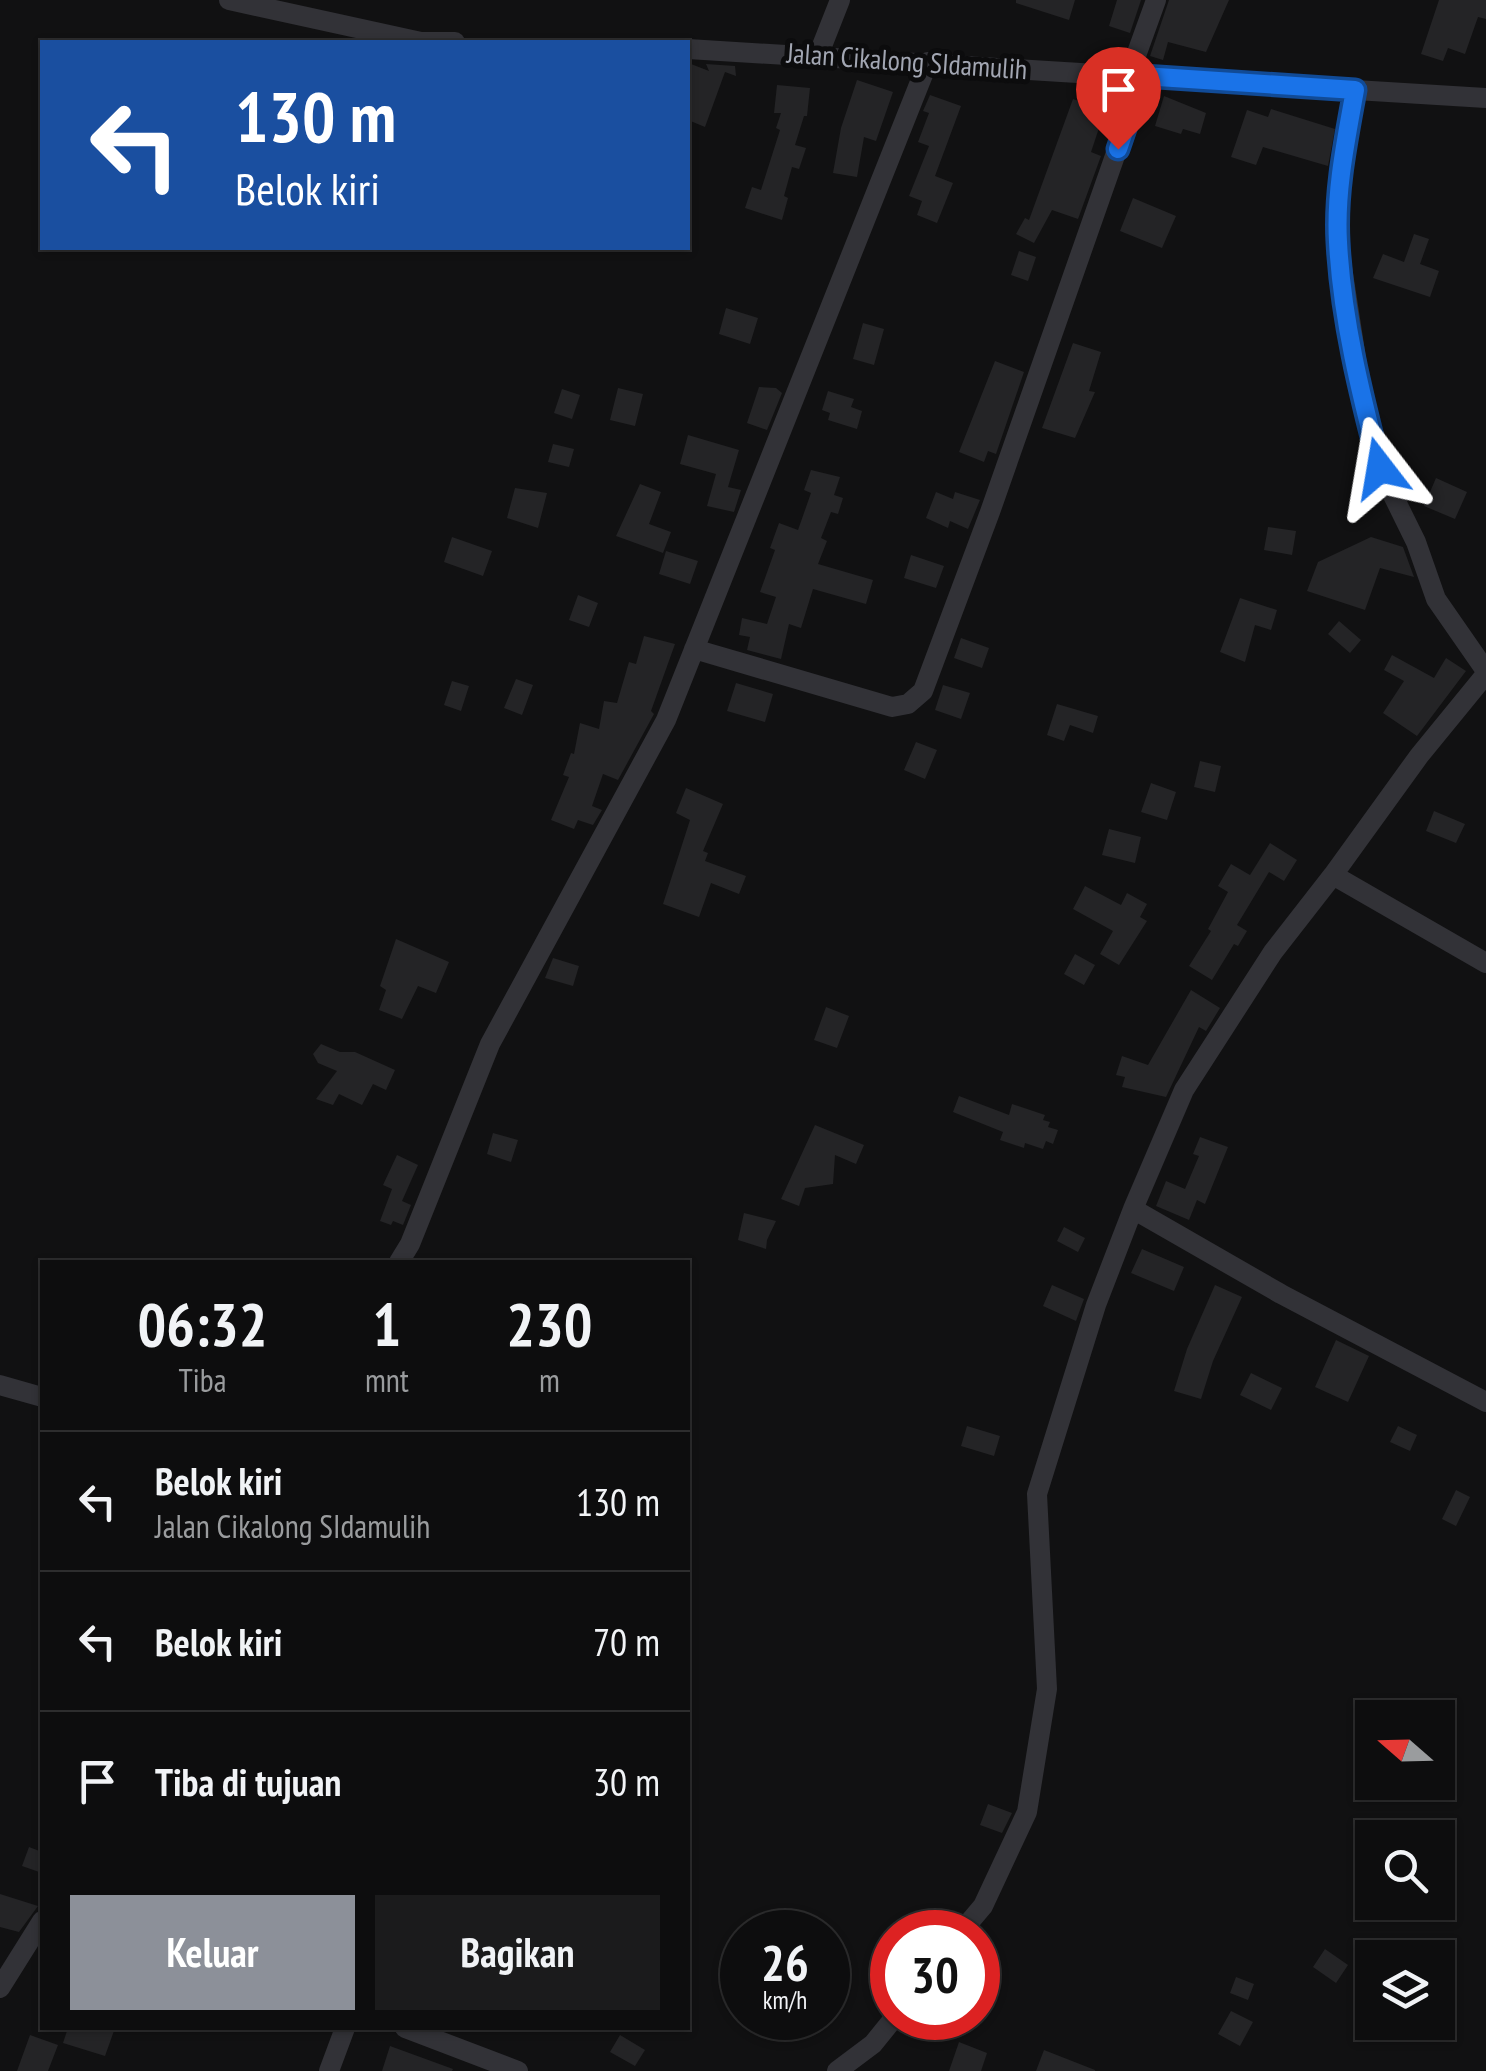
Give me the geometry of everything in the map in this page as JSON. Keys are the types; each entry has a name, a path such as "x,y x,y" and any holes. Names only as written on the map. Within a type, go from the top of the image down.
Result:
{"street":[{"path":"229,0 411,40"},
{"path":"818,56 840,0"},
{"path":"694,649 892,707 908,704 922,691 990,512 1136,76 1156,0"},
{"name":"Jalan Cikalong SIdamulih","path":"690,48 1486,98"},
{"path":"400,1260 490,1044 666,720 928,62"},
{"path":"980,1910 1027,1812 1047,1689 1037,1494 1096,1305 1133,1209 1184,1090 1273,952 1486,672 1436,600 1416,542 1380,468 1362,397 1338,241 1340,174 1355,90"},
{"path":"1333,875 1486,963"},
{"path":"1133,1209 1281,1294 1486,1402"},
{"path":"0,1385 40,1396"},
{"path":"0,1988 40,1924"},
{"path":"329,2071 344,2030"},
{"path":"410,2030 518,2071"},
{"path":"837,2071 876,2040"}],"building":[{"path":"1016,0 1075,0 1069,20"},
{"path":"1117,0 1141,0 1130,33 1109,26"},
{"path":"1169,0 1229,0 1206,52 1168,42 1163,60 1150,56"},
{"path":"1439,0 1486,0 1486,19 1478,17 1465,54 1448,48 1443,61 1421,54"},
{"path":"691,64 709,71 706,64 735,66 736,76 725,72 705,127 690,121"},
{"path":"857,80 893,92 876,141 864,137 857,177 833,173 841,128"},
{"path":"777,85 810,88 807,116 795,145 806,148 799,169 792,167 782,220 745,208 752,187 761,190 780,130 776,128 781,113 774,113"},
{"path":"930,95 961,106 935,176 953,183 937,223 917,215 922,201 909,196 929,146 918,142 929,113 923,111"},
{"path":"1164,96 1206,113 1200,134 1183,129 1181,134 1155,126"},
{"path":"1073,99 1105,110 1091,152 1101,156 1078,219 1052,210 1034,243 1016,234 1025,218 1029,220"},
{"path":"1271,109 1335,129 1328,166 1263,147 1256,165 1231,157 1247,110 1268,117"},
{"path":"1133,198 1176,216 1162,248 1120,231"},
{"path":"1414,234 1429,239 1420,264 1439,271 1430,297 1373,278 1383,254 1404,262"},
{"path":"1019,251 1036,257 1028,281 1011,275"},
{"path":"726,308 758,318 750,344 719,334"},
{"path":"863,323 884,329 874,365 853,359"},
{"path":"1073,343 1101,352 1089,391 1095,392 1075,438 1042,428"},
{"path":"995,361 1024,372 996,454 988,451 984,462 959,452"},
{"path":"759,387 776,388 782,393 767,430 747,423"},
{"path":"618,388 643,394 635,426 610,420"},
{"path":"562,389 580,395 572,419 554,413"},
{"path":"828,391 854,399 851,407 862,411 857,429 828,420 830,413 822,410"},
{"path":"688,435 739,450 728,487 741,490 734,512 707,506 716,474 680,464"},
{"path":"553,444 574,449 569,467 548,462"},
{"path":"811,470 840,477 834,495 843,498 838,514 831,512 821,538 827,541 818,564 873,580 866,604 813,589 801,628 789,624 781,659 747,650 750,637 739,635 742,618 767,624 776,597 760,592 775,550 770,548 779,523 798,530 811,493 804,490"},
{"path":"1436,478 1467,492 1455,519 1424,506"},
{"path":"640,484 661,492 649,524 671,532 663,553 616,536"},
{"path":"515,488 547,493 538,528 507,518"},
{"path":"936,492 953,499 955,492 980,500 968,529 950,521 948,528 926,518"},
{"path":"1268,527 1296,531 1292,555 1264,550"},
{"path":"452,537 492,551 483,576 444,562"},
{"path":"1371,537 1403,547 1414,577 1380,568 1365,610 1307,591 1318,562"},
{"path":"666,551 698,561 690,584 659,574"},
{"path":"911,555 944,566 936,588 904,578"},
{"path":"578,595 598,603 589,627 569,620"},
{"path":"1240,598 1277,610 1271,630 1255,625 1245,662 1220,652"},
{"path":"1339,621 1361,640 1350,653 1328,634"},
{"path":"644,636 675,644 651,711 654,714 618,780 603,774 592,806 602,810 593,825 578,820 574,829 551,820 569,777 563,775 571,753 574,754 580,723 599,729 604,701 617,703 629,662 636,664"},
{"path":"961,638 989,648 982,668 954,658"},
{"path":"1392,655 1434,678 1446,658 1466,671 1417,736 1383,713 1404,681 1384,670"},
{"path":"516,679 533,685 522,715 504,708"},
{"path":"452,681 469,686 461,711 444,705"},
{"path":"736,683 773,694 765,722 727,711"},
{"path":"943,685 970,693 961,719 935,710"},
{"path":"1057,704 1098,716 1093,733 1070,725 1064,741 1047,735"},
{"path":"916,742 937,750 925,779 904,770"},
{"path":"1200,761 1221,766 1215,792 1194,787"},
{"path":"1151,783 1176,792 1167,820 1141,812"},
{"path":"686,788 723,804 703,851 708,853 705,861 746,876 739,894 711,883 699,917 663,904 690,820 676,813"},
{"path":"1434,811 1465,824 1456,843 1426,831"},
{"path":"1109,829 1141,837 1135,863 1102,855"},
{"path":"1270,843 1297,860 1284,881 1269,872 1237,925 1247,931 1238,946 1234,944 1212,980 1189,966 1211,931 1208,929 1228,892 1218,886 1231,864 1250,875"},
{"path":"1085,886 1121,905 1127,893 1147,904 1140,917 1147,921 1119,965 1100,954 1113,931 1073,909"},
{"path":"396,939 449,962 436,993 418,986 402,1019 379,1010 386,990 380,986"},
{"path":"1075,954 1095,965 1084,985 1064,974"},
{"path":"553,958 579,966 573,986 545,978"},
{"path":"1191,990 1220,1008 1206,1031 1199,1027 1166,1097 1122,1087 1125,1077 1116,1075 1122,1056 1148,1065"},
{"path":"826,1007 849,1016 837,1048 814,1040"},
{"path":"321,1044 340,1052 355,1052 395,1070 386,1090 373,1084 362,1105 339,1094 333,1105 316,1099 337,1071 318,1063 313,1054"},
{"path":"959,1096 1009,1115 1012,1104 1045,1115 1043,1120 1050,1122 1048,1127 1058,1130 1053,1144 1046,1141 1043,1149 1025,1143 1024,1148 1000,1140 1003,1132 953,1112"},
{"path":"815,1125 864,1145 856,1164 835,1155 833,1184 805,1188 799,1206 781,1199"},
{"path":"493,1133 518,1140 511,1162 487,1154"},
{"path":"1200,1137 1228,1147 1205,1204 1197,1200 1189,1220 1156,1206 1166,1181 1185,1189 1199,1156 1193,1154"},
{"path":"397,1155 418,1165 402,1201 411,1205 403,1225 393,1221 391,1225 380,1221 392,1189 383,1185"},
{"path":"744,1213 776,1221 766,1249 738,1240"},
{"path":"1064,1227 1085,1238 1078,1252 1057,1241"},
{"path":"1142,1249 1184,1267 1174,1291 1131,1273"},
{"path":"1052,1285 1084,1299 1076,1321 1043,1306"},
{"path":"1215,1285 1242,1297 1213,1361 1201,1399 1174,1391 1187,1349"},
{"path":"1336,1340 1369,1356 1348,1402 1315,1387"},
{"path":"1251,1373 1282,1388 1271,1410 1240,1395"},
{"path":"967,1426 1000,1436 994,1456 961,1446"},
{"path":"1398,1426 1417,1435 1410,1451 1390,1442"},
{"path":"1456,1490 1470,1497 1456,1526 1442,1519"},
{"path":"988,1804 1012,1813 1002,1833 980,1825"},
{"path":"29,1847 40,1851 40,1872 22,1866"},
{"path":"0,1894 38,1906 19,1932 0,1927"},
{"path":"1325,1949 1348,1965 1336,1983 1313,1967"},
{"path":"1236,1977 1254,1984 1248,2000 1230,1993"},
{"path":"1231,2011 1253,2022 1240,2046 1218,2034"},
{"path":"67,2030 114,2030 105,2056 63,2043"},
{"path":"30,2035 58,2045 48,2071 17,2071"},
{"path":"620,2035 645,2050 635,2066 610,2052"},
{"path":"959,2042 987,2053 981,2071 949,2071"},
{"path":"390,2046 453,2069 382,2071"},
{"path":"1044,2050 1095,2070 1095,2071 1036,2071"}],"route":[{"path":"1118,149 1143,76 1355,90 1340,174 1338,241 1362,397 1380,468"}]}
